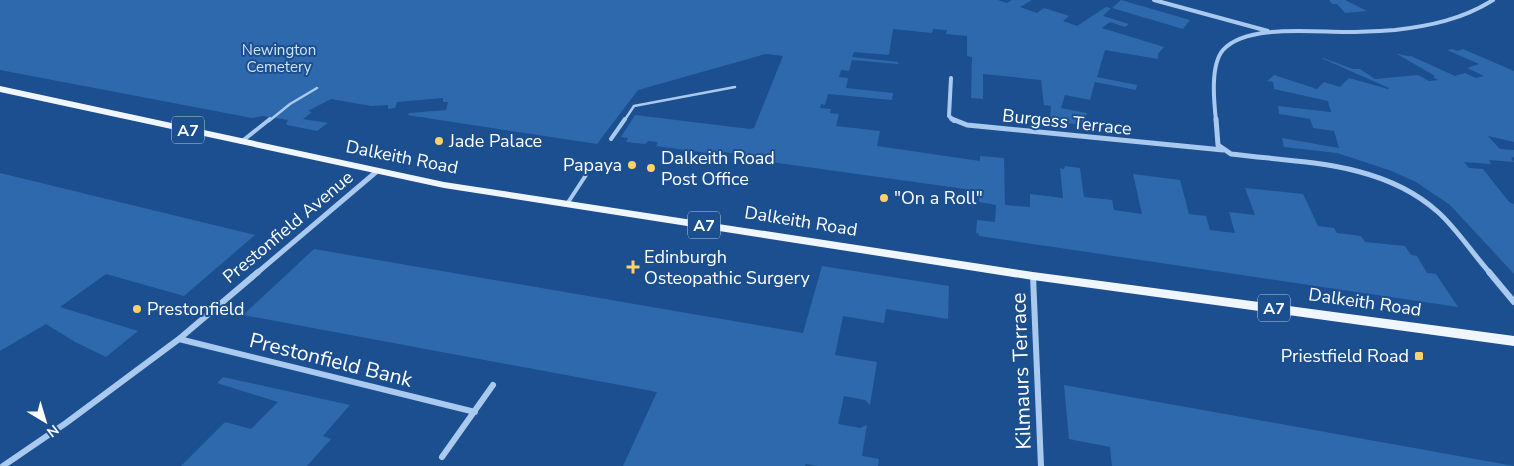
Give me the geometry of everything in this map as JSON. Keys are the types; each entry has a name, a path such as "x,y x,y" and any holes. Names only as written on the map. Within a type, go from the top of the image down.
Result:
{"main road":[{"name":"Dalkeith Road","path":"0,89 376,172 444,185 1033,276 1514,341"}],"street":[{"path":"1154,0 1271,32"},
{"path":"1493,0 1478,9 1454,18 1408,28 1353,32 1271,32 1254,34 1235,40 1222,49 1220,55 1215,75 1215,105 1218,145 1223,150 1241,156 1337,166 1372,174 1409,191 1438,212 1514,302"},
{"name":"Burgess Terrace","path":"951,78 948,116 955,122 967,125 1223,150"},
{"name":"Prestonfield Avenue","path":"3,466 179,338 376,172"},
{"name":"Kilmaurs Terrace","path":"1033,276 1041,466"},
{"name":"Prestonfield Bank","path":"179,338 475,412"},
{"path":"442,457 493,385"}],"lane":[{"path":"611,139 634,106 735,87"},
{"path":"241,142 290,104 317,88"},
{"path":"567,204 586,174"}],"green space":[{"name":"Newington Cemetery","path":"0,0 998,0 1007,3 1012,0 1032,0 1020,7 1037,13 1044,8 1069,16 1063,21 1077,26 1106,7 1111,8 1103,16 1129,24 1125,27 1110,22 1102,28 1164,47 1158,54 1158,59 1105,50 1097,77 1137,85 1136,90 1095,82 1090,100 1065,95 1061,108 1087,113 1083,125 1050,121 1051,106 1044,105 1041,80 983,74 983,99 971,98 972,57 967,56 967,36 946,34 947,30 933,29 932,33 893,29 889,55 854,52 852,57 898,62 898,64 852,60 849,71 841,70 839,77 848,78 846,88 893,93 892,100 828,94 825,105 821,104 820,108 831,109 830,113 839,114 836,126 880,131 877,146 980,161 980,156 1004,158 1005,205 1030,207 1030,194 1063,198 1060,168 1064,169 1065,166 1080,168 1084,197 1112,200 1114,210 1142,214 1133,174 1180,180 1189,214 1206,216 1210,230 1235,233 1229,212 1255,215 1245,188 1303,194 1318,226 1334,228 1337,233 1361,236 1365,242 1405,246 1411,255 1417,256 1427,273 1436,274 1458,307 979,236 976,233 977,220 995,222 996,205 979,202 979,191 743,158 743,155 724,152 722,155 656,146 658,142 648,141 645,144 626,142 628,138 621,137 635,115 754,128 783,56 766,54 638,90 597,144 407,115 410,113 446,110 448,102 443,102 443,98 397,102 395,108 388,109 388,105 371,106 331,99 308,111 312,112 303,119 328,123 317,131 287,125 288,120 263,116 252,118 0,70"},
{"path":"1121,0 1190,20 1183,29 1112,8"},
{"path":"1329,0 1345,0 1367,11 1345,13 1337,4 1332,4"},
{"path":"1453,49 1457,51 1463,49 1514,71 1514,142 1488,136 1500,149 1514,150 1514,157 1511,158 1514,162 1489,160 1491,164 1464,162 1469,168 1483,169 1509,202 1514,204 1514,274 1450,205 1416,182 1389,170 1337,153 1284,147 1282,138 1339,148 1334,131 1313,128 1310,119 1279,114 1278,106 1331,112 1328,101 1274,89 1273,82 1267,81 1274,75 1317,89 1324,82 1340,87 1349,78 1389,88 1321,58 1323,58 1353,69 1360,69 1375,79 1418,75 1429,81 1438,80 1433,77 1435,76 1397,54 1411,56 1455,76 1465,73 1476,78 1484,76 1467,68 1479,64 1447,50"},
{"path":"0,173 255,235 184,296 106,274 60,307 138,331 106,357 75,342 46,324 0,351"},
{"path":"314,249 803,333 822,266 949,286 948,319 886,309 884,323 843,316 835,355 877,362 870,405 865,400 844,396 838,424 860,428 867,425 862,456 879,459 878,466 817,466 806,464 805,466 623,466 657,392 243,315"},
{"path":"223,377 350,405 323,436 331,439 307,466 181,466 225,422 251,429 278,402 217,383"},
{"path":"1064,385 1514,466 1112,466 1110,447 1069,439"}],"place":[{"name":"Jade Palace","path":"439,141"},
{"name":"Papaya","path":"632,165"},
{"name":"Dalkeith Road Post Office","path":"651,168"},
{"name":"\"On a Roll\"","path":"884,198"},
{"name":"Edinburgh Osteopathic Surgery","path":"633,267"},
{"name":"Prestonfield","path":"137,309"},
{"name":"Priestfield Road","path":"1419,356"}]}
